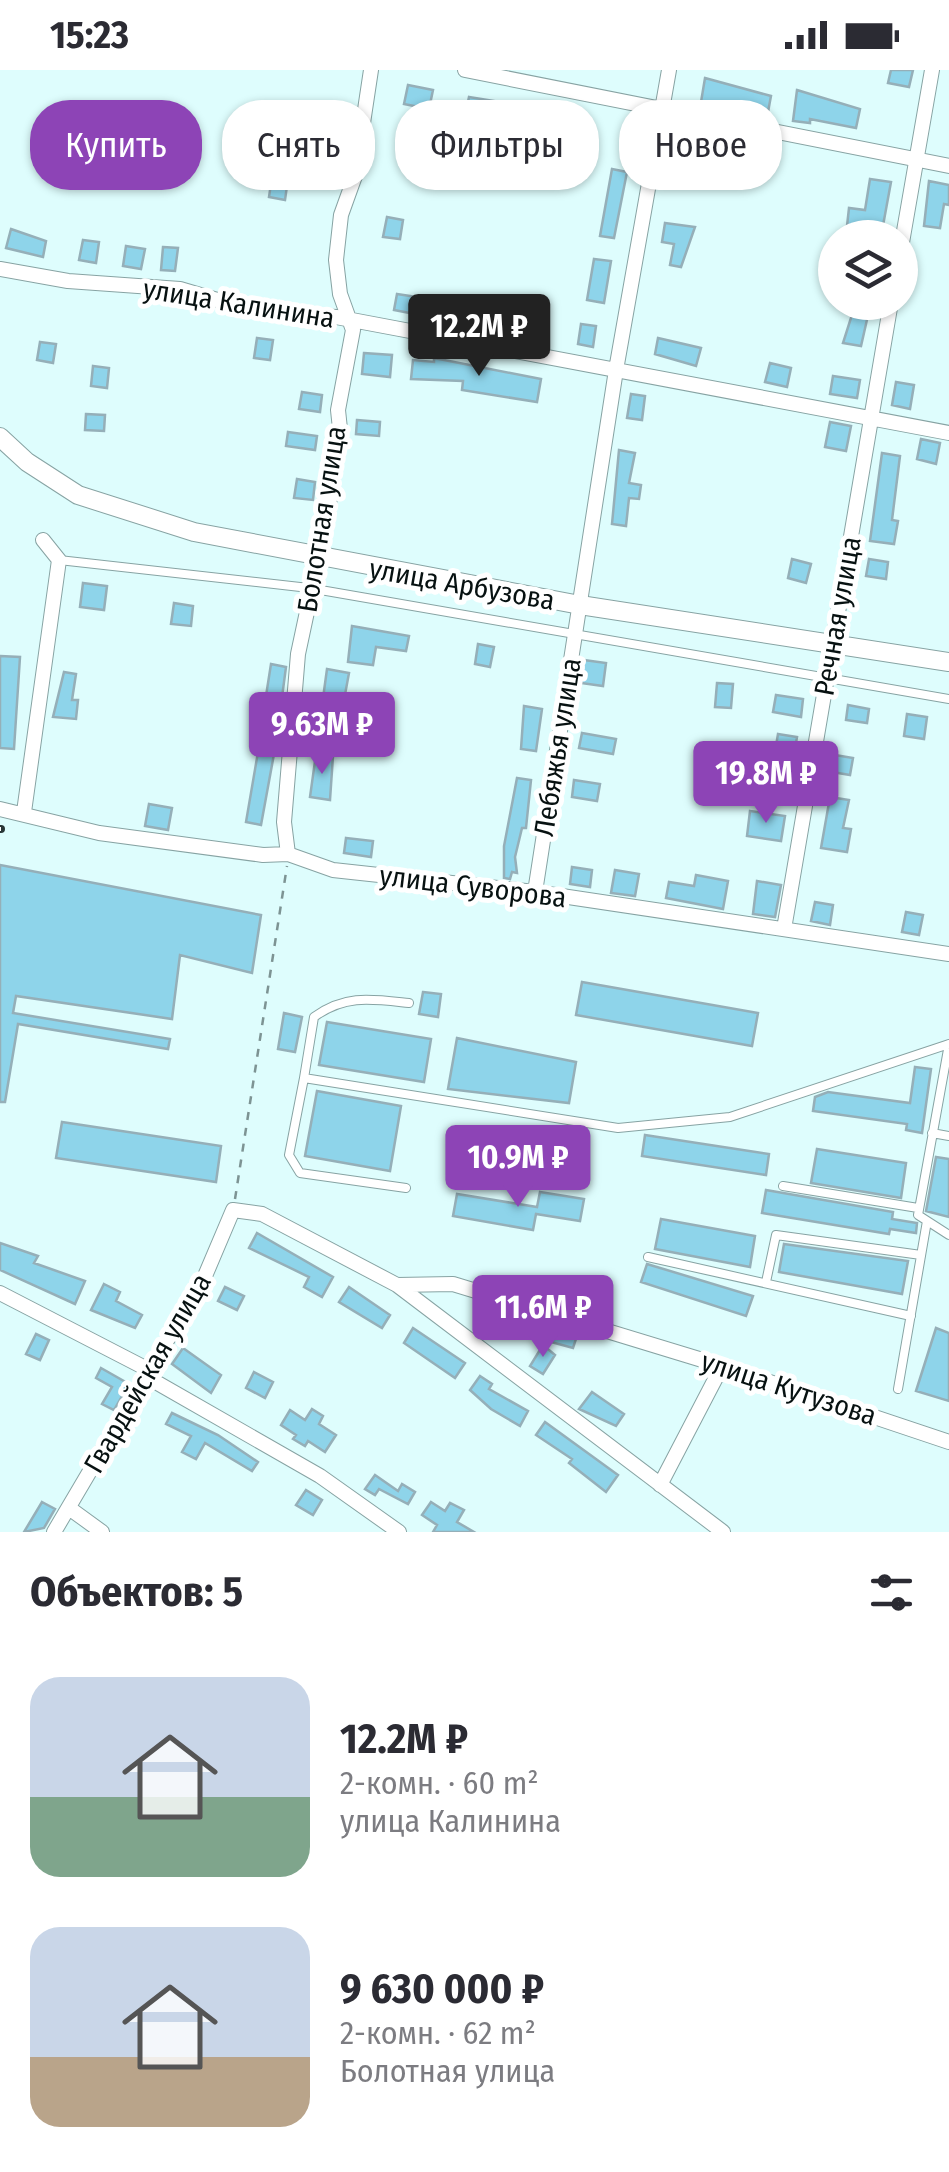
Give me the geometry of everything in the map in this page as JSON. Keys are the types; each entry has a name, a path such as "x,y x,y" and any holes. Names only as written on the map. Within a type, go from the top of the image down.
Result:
{"street":[{"name":"Болотная улица","path":"288,854 284,822 290,730 310,588 336,462 338,410 352,320 340,294 336,260 340,215 354,176 371,70"},
{"path":"464,70 619,101"},
{"name":"Лебяжья улица","path":"664,100 669,70"},
{"path":"907,220 932,70"},
{"path":"782,133 949,166"},
{"name":"Лебяжья улица","path":"535,892 616,370 649,190"},
{"name":"улица Калинина","path":"0,269 68,281 180,289 251,310 352,320 949,434"},
{"name":"Речная улица","path":"784,929 888,320"},
{"name":"улица Арбузова","path":"0,437 27,462 78,496 134,516 316,558 580,605 949,662"},
{"path":"24,812 60,560 43,540"},
{"name":"улица Суворова","path":"0,809 99,833 263,855 288,854 332,870 535,892 949,954"},
{"path":"233,1210 262,1214 397,1285 723,1532"},
{"name":"Гвардейская улица","path":"54,1532 205,1276 233,1210"},
{"name":"улица Кутузова","path":"397,1285 453,1284 722,1366 949,1442"},
{"path":"0,1292 149,1374 320,1476 399,1532"},
{"path":"660,1484 722,1366"},
{"path":"69,1508 102,1532"}],"lane":[{"path":"60,560 310,588 949,699"},
{"path":"406,1188 300,1174 289,1155 314,1017 334,1002 354,998 409,1002"},
{"path":"304,1078 618,1128 730,1117 949,1044 918,1208 918,1215 949,1235"},
{"path":"932,1133 949,1136"},
{"path":"783,1186 918,1208"},
{"path":"898,1389 927,1222"},
{"path":"766,1282 776,1235 921,1255"},
{"path":"648,1256 910,1316"}],"path":[{"path":"233,1210 288,854"}],"building":[{"path":"891,70 913,70 909,87 888,83"},
{"path":"705,78 771,96 770,100 701,100"},
{"path":"408,85 433,90 431,100 405,100"},
{"path":"797,90 860,109 856,128 810,119 810,123 793,121"},
{"path":"612,169 619,170 619,190 623,190 614,238 600,236"},
{"path":"870,179 891,182 884,220 848,220 849,208 865,210"},
{"path":"929,181 949,185 949,205 944,204 940,228 924,226"},
{"path":"270,190 286,190 285,200 269,197"},
{"path":"387,217 403,220 400,239 383,237"},
{"path":"665,223 695,227 681,267 670,265 674,244 662,242"},
{"path":"11,229 46,241 43,257 6,248"},
{"path":"83,240 99,242 96,263 79,260"},
{"path":"126,246 145,249 141,269 123,266"},
{"path":"163,247 178,248 175,271 161,270"},
{"path":"594,259 611,261 604,303 587,300"},
{"path":"397,294 450,302 446,320 394,310"},
{"path":"480,303 498,306 494,330 476,327"},
{"path":"528,313 548,316 545,340 525,338"},
{"path":"850,320 867,320 861,346 843,343"},
{"path":"581,324 596,326 593,347 578,344"},
{"path":"257,338 273,340 270,360 254,358"},
{"path":"658,338 701,348 696,366 655,354"},
{"path":"40,342 56,344 53,363 37,360"},
{"path":"364,353 392,355 390,377 362,374"},
{"path":"434,358 541,379 537,402 462,390 463,381 411,379 413,360 434,362"},
{"path":"770,363 791,368 787,387 765,382"},
{"path":"93,366 109,368 107,388 91,386"},
{"path":"833,376 860,380 857,398 830,394"},
{"path":"896,382 914,385 910,409 892,405"},
{"path":"302,392 322,395 320,412 299,409"},
{"path":"631,394 645,396 642,420 627,418"},
{"path":"86,414 105,415 104,431 85,430"},
{"path":"357,420 380,422 379,436 356,434"},
{"path":"830,422 851,426 846,451 825,447"},
{"path":"288,432 317,436 315,450 286,446"},
{"path":"921,439 940,443 936,464 917,459"},
{"path":"619,450 635,453 629,483 641,485 639,499 629,498 626,526 612,524"},
{"path":"882,453 900,456 892,520 898,521 894,544 870,541"},
{"path":"297,479 315,482 313,500 294,498"},
{"path":"792,559 811,564 806,583 788,578"},
{"path":"869,559 888,562 886,579 866,576"},
{"path":"83,583 107,586 104,610 80,607"},
{"path":"174,603 193,606 191,626 171,624"},
{"path":"352,626 409,636 406,651 376,647 373,665 348,662"},
{"path":"478,644 494,647 490,667 475,664"},
{"path":"0,656 20,657 14,749 0,748"},
{"path":"584,660 606,663 603,686 581,683"},
{"path":"271,664 286,667 277,735 252,731 254,714 263,715"},
{"path":"327,669 349,673 344,700 353,702 351,717 321,713"},
{"path":"64,672 76,674 72,700 78,700 76,719 53,717"},
{"path":"717,683 733,684 731,708 715,707"},
{"path":"776,695 803,699 801,717 773,712"},
{"path":"848,705 869,709 867,723 846,720"},
{"path":"524,706 542,709 536,751 521,749"},
{"path":"907,714 927,717 924,739 904,736"},
{"path":"582,733 616,739 613,754 579,748"},
{"path":"778,734 797,737 789,785 770,781"},
{"path":"258,752 274,754 261,825 246,822"},
{"path":"316,754 333,756 330,800 310,797"},
{"path":"835,755 853,758 850,775 832,772"},
{"path":"517,778 531,780 526,828 522,828 515,857 517,873 512,872 510,879 504,878 504,846"},
{"path":"574,780 600,784 597,801 572,797"},
{"path":"830,797 849,800 843,828 851,829 847,852 821,848"},
{"path":"149,804 172,808 168,830 145,826"},
{"path":"750,811 785,816 781,841 747,836"},
{"path":"346,838 373,841 371,857 344,853"},
{"path":"0,865 261,915 252,973 180,955 172,1019 16,996 13,1013 170,1039 168,1049 18,1024 5,1102 0,1102"},
{"path":"572,867 592,870 590,887 570,884"},
{"path":"615,870 639,874 635,896 611,893"},
{"path":"696,875 728,881 723,909 666,898 669,882 694,886"},
{"path":"757,881 781,885 775,917 753,914"},
{"path":"815,902 833,905 830,925 811,921"},
{"path":"906,912 923,915 919,935 902,932"},
{"path":"582,982 758,1013 752,1046 576,1015"},
{"path":"423,992 441,994 438,1017 419,1014"},
{"path":"284,1013 302,1017 295,1052 278,1049"},
{"path":"327,1022 431,1039 424,1082 319,1065"},
{"path":"457,1038 576,1062 569,1103 448,1089"},
{"path":"915,1067 931,1069 922,1133 906,1130 907,1124 813,1111 815,1097 828,1092 910,1103"},
{"path":"317,1091 401,1106 390,1171 305,1156"},
{"path":"62,1122 221,1146 216,1182 56,1158"},
{"path":"645,1135 769,1154 766,1175 642,1156"},
{"path":"817,1149 906,1163 901,1198 811,1183"},
{"path":"936,1157 949,1159 949,1217 926,1211"},
{"path":"766,1190 893,1212 892,1219 917,1223 916,1233 890,1229 889,1234 762,1213"},
{"path":"540,1192 584,1199 580,1221 536,1214 533,1230 453,1216 457,1194 537,1207"},
{"path":"661,1219 755,1236 750,1267 655,1249"},
{"path":"257,1233 333,1277 322,1297 304,1287 309,1277 249,1248"},
{"path":"0,1243 38,1256 34,1263 85,1281 75,1304 0,1270"},
{"path":"784,1244 908,1261 902,1294 779,1272"},
{"path":"647,1264 753,1296 746,1316 641,1282"},
{"path":"104,1284 120,1292 116,1301 142,1315 135,1328 91,1310"},
{"path":"225,1287 244,1296 237,1310 218,1301"},
{"path":"349,1287 390,1315 382,1328 339,1302"},
{"path":"541,1324 578,1333 573,1348 536,1338"},
{"path":"413,1328 465,1363 455,1378 404,1343"},
{"path":"936,1328 949,1333 949,1401 916,1391"},
{"path":"36,1334 49,1340 40,1360 26,1354"},
{"path":"543,1345 555,1355 543,1374 530,1366"},
{"path":"183,1348 221,1375 211,1393 172,1364"},
{"path":"101,1368 129,1384 114,1410 102,1404 112,1387 96,1378"},
{"path":"254,1372 273,1382 265,1398 246,1388"},
{"path":"480,1376 492,1384 489,1389 528,1411 520,1426 491,1409 470,1390"},
{"path":"592,1392 624,1414 616,1426 579,1409"},
{"path":"312,1409 323,1416 319,1424 336,1435 325,1452 308,1441 305,1446 293,1439 296,1435 281,1425 290,1410 305,1420"},
{"path":"172,1413 218,1435 258,1462 252,1471 205,1443 196,1459 182,1452 191,1436 166,1424"},
{"path":"545,1422 618,1475 606,1492 569,1463 572,1459 536,1435"},
{"path":"375,1475 398,1491 402,1484 415,1492 408,1504 379,1489 375,1495 365,1489"},
{"path":"306,1490 322,1500 313,1515 296,1505"},
{"path":"42,1502 55,1509 44,1528 24,1532"},
{"path":"431,1502 445,1511 450,1503 464,1510 457,1522 474,1532 433,1532 437,1525 422,1515"}]}
